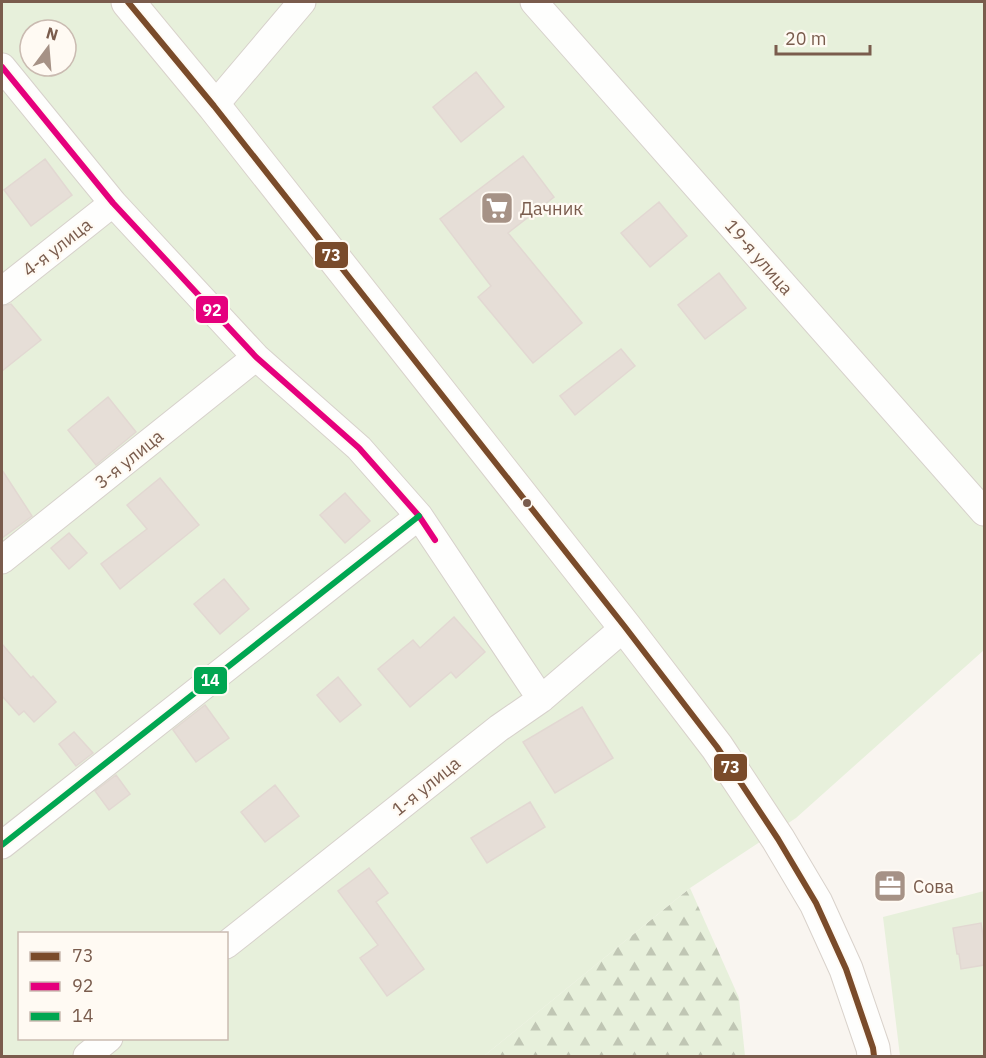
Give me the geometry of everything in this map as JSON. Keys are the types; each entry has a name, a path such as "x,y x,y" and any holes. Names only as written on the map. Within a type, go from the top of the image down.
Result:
{"street":[{"path":"128,2 214,106 717,747 778,839 816,903 846,969 874,1056"},
{"path":"214,106 303,2"},
{"name":"19-я улица","path":"534,2 984,512"},
{"path":"2,67 113,203 256,357 359,448 419,516 541,699"},
{"name":"4-я улица","path":"2,291 113,203"},
{"name":"3-я улица","path":"2,560 256,357"},
{"path":"2,845 419,516"},
{"name":"1-я улица","path":"228,943 499,728 541,699 625,627"},
{"path":"87,1056 107,1040"}],"green space":[{"path":"2,2 984,2 984,650 796,818 690,888 484,1056 2,1056"},
{"path":"690,888 739,998 745,1056 484,1056"},
{"path":"984,891 984,1056 900,1056 883,917"}],"building":[{"path":"476,72 504,107 461,142 433,107"},
{"path":"523,156 554,197 508,233 582,323 533,363 478,297 491,286 440,219"},
{"path":"45,159 72,195 31,226 4,190"},
{"path":"659,202 687,236 650,267 621,233"},
{"path":"719,273 746,308 705,339 678,305"},
{"path":"11,304 41,340 2,371 2,306"},
{"path":"621,349 635,366 575,415 560,396"},
{"path":"108,397 136,432 96,465 68,430"},
{"path":"2,470 32,516 2,538"},
{"path":"160,478 199,525 120,589 101,564 147,529 127,505"},
{"path":"345,493 370,521 345,543 320,515"},
{"path":"69,533 87,553 69,569 51,548"},
{"path":"224,579 249,609 220,634 194,604"},
{"path":"454,617 485,652 456,678 451,672 410,707 378,669 413,640 420,648"},
{"path":"2,644 31,678 33,676 56,702 34,722 24,711 19,715 2,696"},
{"path":"338,677 361,705 340,722 317,695"},
{"path":"205,705 229,738 196,762 173,730"},
{"path":"582,707 613,758 555,793 523,742"},
{"path":"74,732 93,753 76,766 59,744"},
{"path":"116,775 130,794 109,810 95,791"},
{"path":"275,785 299,816 265,842 241,812"},
{"path":"530,802 545,827 487,863 471,838"},
{"path":"369,868 388,893 376,902 424,969 387,996 360,958 378,945 338,891"},
{"path":"981,923 984,965 961,969 953,928"}],"transit line":[{"name":"73","path":"128,2 214,106 717,747 778,839 816,903 846,969 874,1056"},
{"name":"92","path":"2,67 113,203 256,357 359,448 419,516 435,540"},
{"name":"14","path":"2,845 419,516"}],"place":[{"name":"Дачник","path":"497,208"},
{"name":"Сова","path":"890,886"}]}
